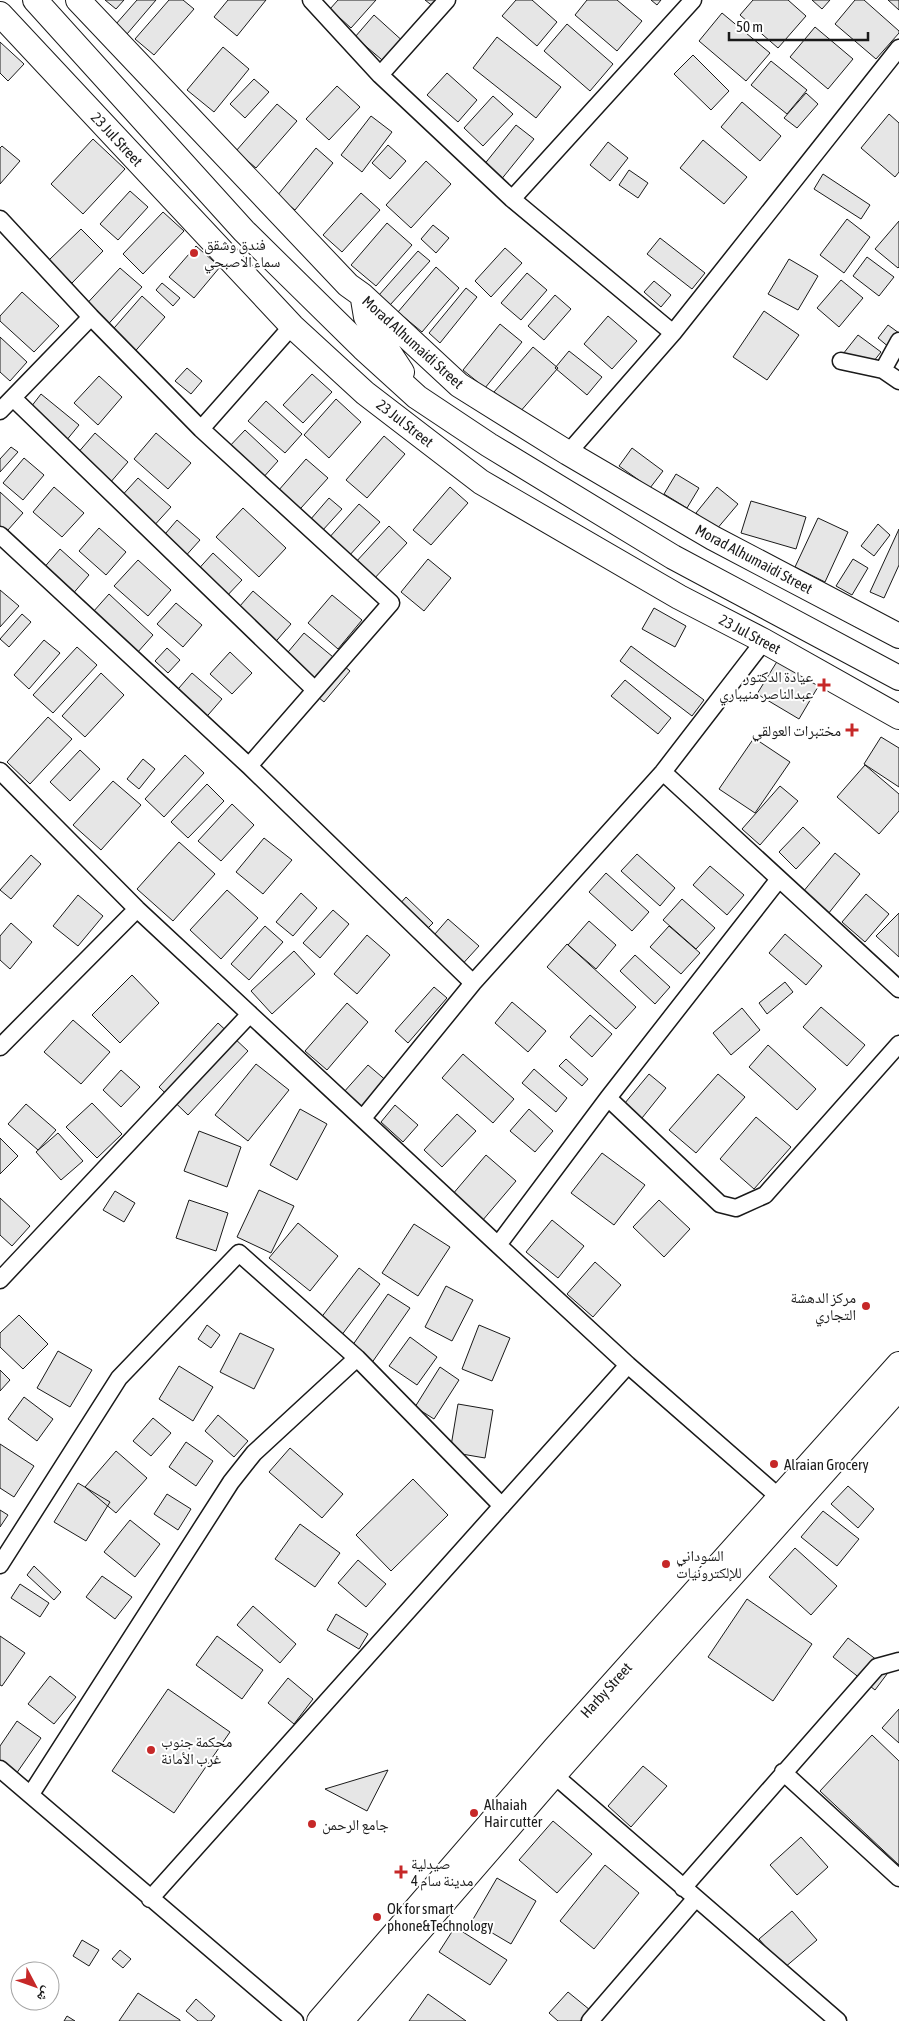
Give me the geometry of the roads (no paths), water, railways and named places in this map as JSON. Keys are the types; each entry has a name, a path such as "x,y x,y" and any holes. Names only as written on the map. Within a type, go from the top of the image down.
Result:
{"street":[{"path":"35,0 244,231 363,348 417,397 673,557 899,678"},
{"name":"Morad Alhumaidi Street","path":"78,0 348,284 460,385 568,453 714,538 899,636"},
{"path":"311,0 380,75 512,199 673,333"},
{"path":"380,75 447,0"},
{"path":"512,199 693,0"},
{"name":"23 Jul Street","path":"0,14 292,326 365,393 481,482 647,578 764,641 899,718"},
{"path":"568,453 673,333 894,65 899,48"},
{"path":"0,219 91,317 201,429 391,603 249,766"},
{"path":"362,295 366,318 417,397"},
{"path":"0,411 91,317"},
{"path":"201,429 292,326"},
{"path":"882,370 899,342"},
{"path":"841,362 882,370 899,381"},
{"path":"13,398 316,690"},
{"path":"522,464 544,501 582,527 618,547 637,562 647,578"},
{"path":"0,535 249,766 473,983"},
{"path":"363,1118 473,983 663,772 764,641"},
{"path":"0,772 137,909 498,1245 628,1365 780,1497"},
{"path":"663,772 899,989"},
{"path":"498,1245 608,1098 779,880"},
{"path":"0,1047 137,909"},
{"path":"0,1280 250,1014"},
{"path":"608,1098 720,1204 736,1208 765,1195 899,1044"},
{"path":"0,1565 119,1378 239,1253 357,1358 502,1506"},
{"path":"31,1794 231,1482 254,1452 357,1358"},
{"name":"Harby Street","path":"319,2021 555,1748 899,1364"},
{"path":"150,1899 628,1365"},
{"name":"Harby Street","path":"341,2021 554,1775 898,1391"},
{"path":"590,2021 783,1772 877,1667 899,1661"},
{"path":"0,1769 150,1899 296,2021"},
{"path":"783,1772 899,1878"},
{"path":"554,1775 833,2020"}],"place":[{"name":"فندق وشقق سماء الاصبحي","path":"194,253"},
{"name":"عيادة الدكتور عبدالناصر منيباري","path":"824,685"},
{"name":"مختبرات العولقي","path":"852,730"},
{"name":"مركز الدهشة التجاري","path":"866,1306"},
{"name":"Alraian Grocery","path":"774,1464"},
{"name":"السوداني للإلكترونيات","path":"666,1564"},
{"name":"محكمة جنوب غرب الأمانة","path":"151,1750"},
{"name":"Alhaiah Hair cutter","path":"474,1813"},
{"name":"جامع الرحمن","path":"312,1824"},
{"name":"صيدلية مدينة سام 4","path":"401,1872"},
{"name":"Ok for smart phone&Technology","path":"377,1917"}]}
